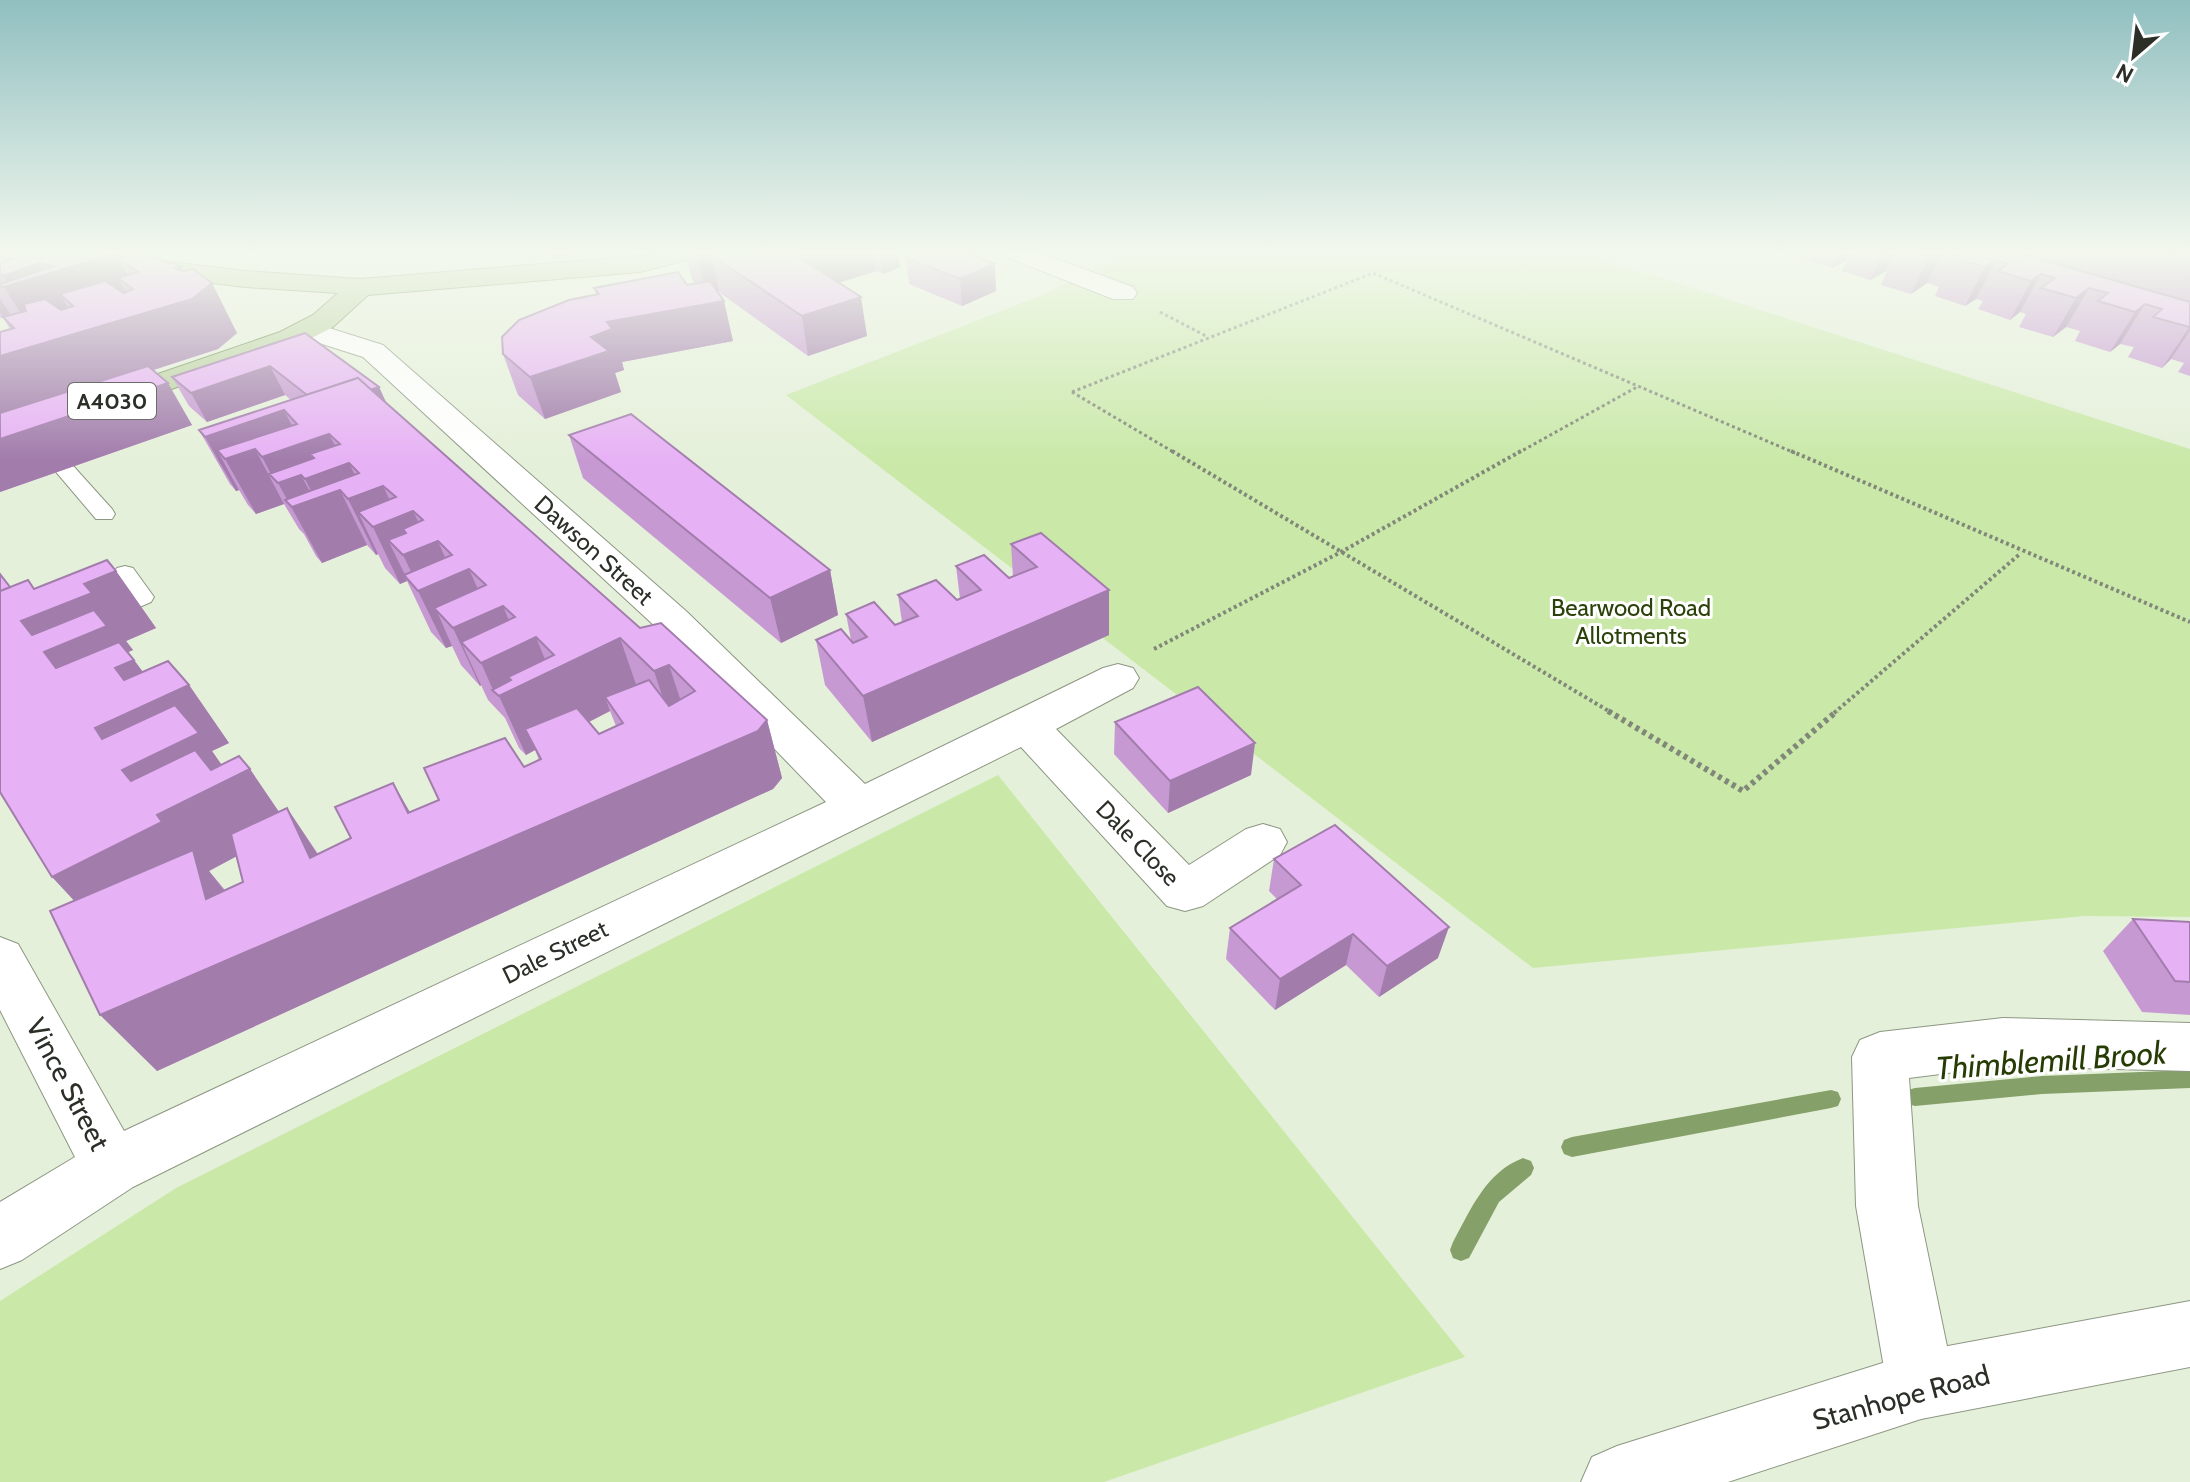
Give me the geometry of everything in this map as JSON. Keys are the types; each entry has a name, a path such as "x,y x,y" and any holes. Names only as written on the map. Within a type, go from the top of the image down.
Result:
{"main road":[{"name":"A4030","path":"15,434 262,349 307,330 318,321"}],"street":[{"name":"Dawson Street","path":"307,330 373,351 672,620 857,805"},
{"name":"Dale Street","path":"0,1238 112,1167 857,805 1027,726 1129,667"},
{"name":"Dale Close","path":"1027,726 1185,892 1263,842"},
{"name":"Vince Street","path":"0,959 112,1167"},
{"path":"1921,1385 1887,1206 1880,1057 2003,1042 2190,1047"},
{"name":"Stanhope Road","path":"1617,1482 1921,1385 2190,1334"}],"lane":[{"path":"15,434 104,514"},
{"path":"85,622 142,597 125,573"}],"path":[{"path":"1177,321 1208,337"},
{"path":"1249,321 1072,392 1743,791 2022,552"},
{"path":"1485,321 2190,622"},
{"path":"1129,667 1638,387"}],"green space":[{"name":"Bearwood Road Allotments","path":"975,321 1795,321 2190,449 2190,917 2084,916 1533,968 786,395"},
{"path":"998,775 1465,1357 1104,1482 0,1482 0,1301 176,1188"}],"building":[{"path":"7,321 117,321 0,356 0,332 14,328"},
{"path":"518,321 612,321 607,322 612,329 591,337 609,351 530,377 503,354 502,337"},
{"path":"2168,321 2190,321 2189,327"},
{"path":"305,333 379,387 370,390 358,378 307,395 270,366 191,393 172,377"},
{"path":"148,366 168,383 0,439 0,413"},
{"path":"358,378 640,628 661,623 767,720 758,731 100,1015 50,911 193,850 206,899 243,882 231,834 287,808 310,858 351,838 335,807 393,783 408,813 439,800 424,768 505,738 524,767 541,759 525,729 577,708 599,734 623,723 605,697 649,680 669,706 695,691 669,665 654,671 620,638 499,696 492,690 511,680 508,677 554,655 536,637 481,663 461,642 515,617 503,606 453,628 434,608 486,585 469,569 418,591 404,575 452,555 438,541 403,555 388,540 406,533 403,529 423,520 413,511 373,527 358,512 396,497 383,486 348,499 340,490 292,507 285,500 359,473 349,463 305,479 301,475 278,483 269,474 314,458 310,454 340,444 329,434 262,457 255,449 225,459 217,450 297,424 284,410 205,437 199,430"},
{"path":"631,414 830,570 770,598 569,435"},
{"path":"1041,533 1109,590 863,696 816,640 841,629 853,643 867,637 846,614 874,602 895,625 918,616 898,595 936,580 957,600 981,590 956,566 984,555 1009,578 1037,567 1011,544"},
{"path":"107,560 116,571 84,584 92,593 21,621 32,635 94,610 107,626 44,652 56,668 119,642 134,660 115,668 124,680 168,661 189,685 95,728 102,739 175,705 199,733 122,770 131,781 195,750 211,770 239,756 250,769 157,815 162,822 52,877 0,792 0,591 28,580 34,589"},
{"path":"0,574 10,587 0,591"},
{"path":"1198,687 1255,743 1170,781 1115,722"},
{"path":"1335,825 1449,927 1387,966 1353,934 1280,979 1230,928 1301,885 1274,859"},
{"path":"2133,919 2190,922 2190,982 2175,981"}],"waterway":[{"name":"Thimblemill Brook","path":"1915,1097 2042,1085 2190,1079"},
{"name":"Thimblemill Brook","path":"1572,1147 1831,1099"},
{"name":"Thimblemill Brook","path":"1461,1250 1491,1194 1523,1168"}]}
